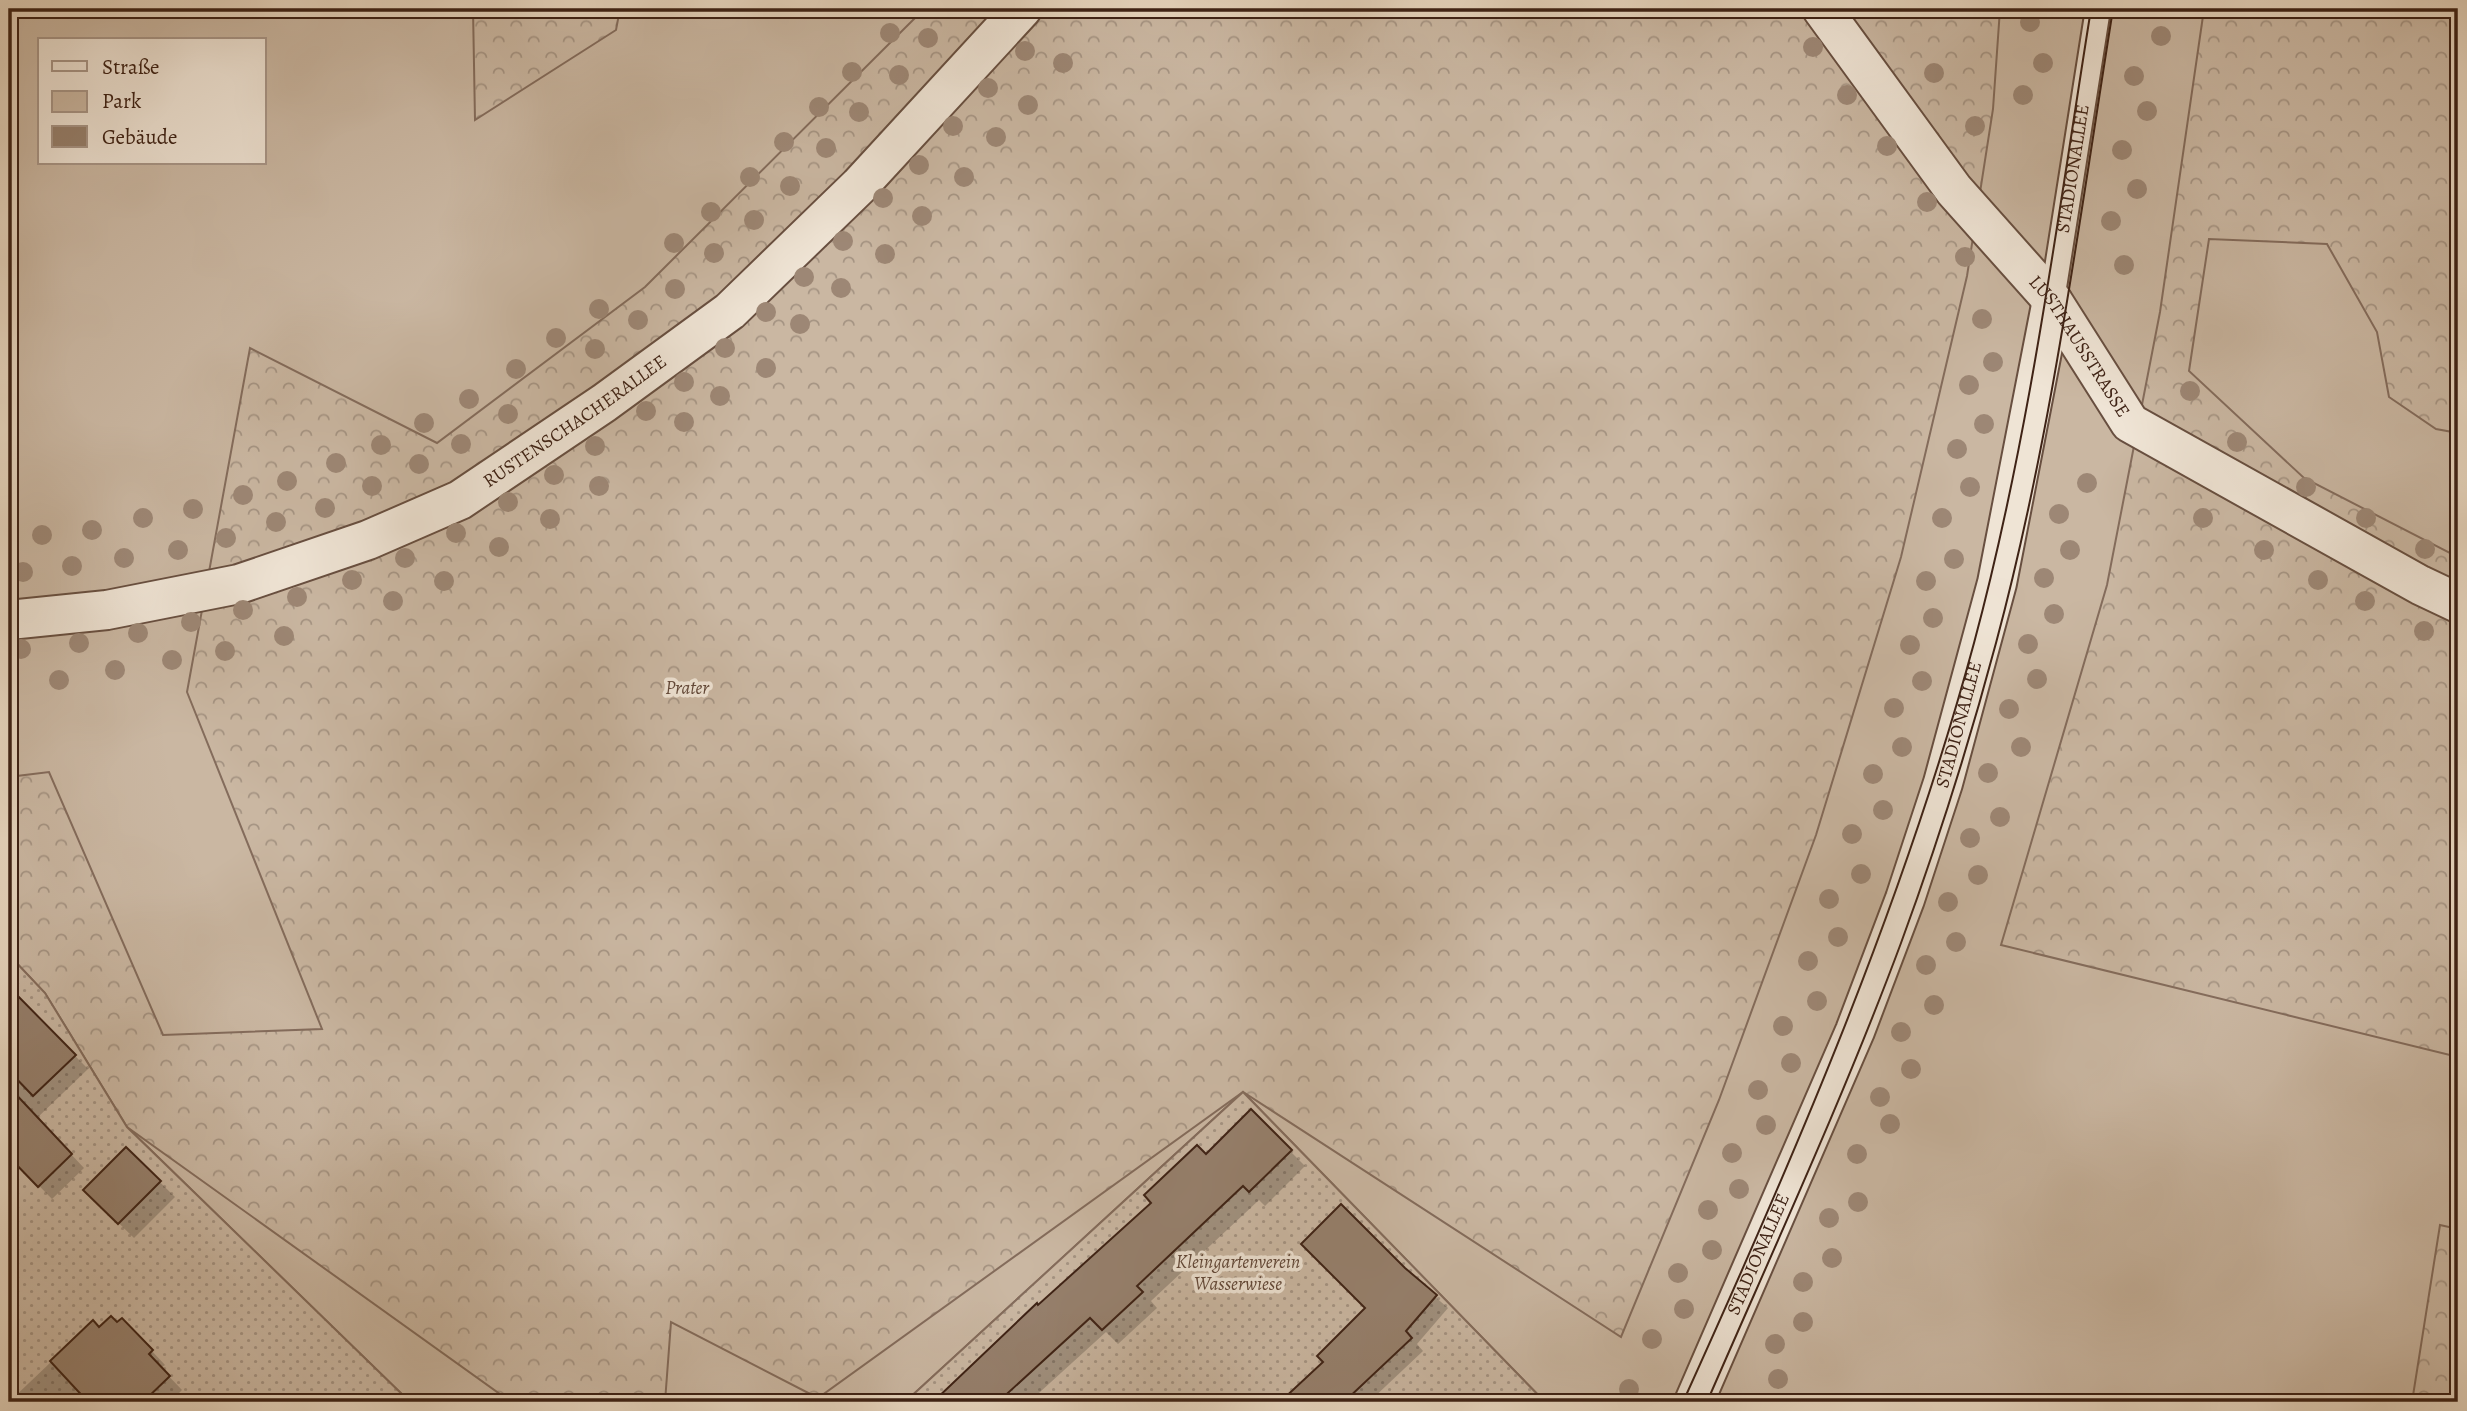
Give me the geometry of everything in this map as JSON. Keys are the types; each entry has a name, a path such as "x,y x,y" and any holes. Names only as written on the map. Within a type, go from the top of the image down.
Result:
{"street":[{"name":"RUSTENSCHACHERALLEE","path":"9,620 107,610 239,584 368,540 460,500 604,404 730,311 859,186 1022,9"},
{"name":"LUSTHAUSSTRASSE","path":"1822,9 1954,190 2052,300 2130,423 2408,579 2458,603"},
{"name":"STADIONALLEE","path":"1694,1402 1855,1031 1905,899 1943,783 1997,583 2052,300"}],"lane":[{"name":"STADIONALLEE","path":"2052,300 2098,9"}],"green space":[{"name":"Prater","path":"9,9 2458,9 2458,1402 1545,1402 1243,1092 905,1402 410,1402 127,1127 45,993 9,955"},
{"path":"473,9 620,9 616,30 475,120"},
{"path":"924,9 2000,9 1993,109 1967,276 1901,557 1816,835 1719,1100 1621,1337 1243,1092 818,1398 671,1322 665,1402 511,1402 127,1127 45,993 9,955 9,777 49,772 163,1035 322,1029 187,692 250,348 437,443 645,287"},
{"path":"2204,9 2458,9 2458,433 2436,429 2389,397 2377,332 2327,244 2209,239 2189,371 2304,478 2458,557 2458,1057 2001,945 2107,585 2160,312"},
{"path":"9,955 45,993 127,1127 410,1402 9,1402"},
{"name":"Kleingartenverein Wasserwiese","path":"1243,1092 1545,1402 905,1402"},
{"path":"2440,1225 2458,1229 2458,1402 2412,1402"}],"building":[{"path":"9,987 76,1055 33,1096 9,1071"},
{"path":"9,1087 72,1154 38,1187 9,1157"},
{"path":"1251,1109 1292,1150 1249,1192 1243,1186 1137,1286 1143,1292 1102,1330 1090,1318 998,1402 933,1402 1037,1303 1038,1305 1151,1203 1144,1195 1197,1145 1206,1154"},
{"path":"126,1147 161,1181 118,1224 83,1190"},
{"path":"1341,1204 1405,1268 1437,1295 1406,1331 1412,1338 1344,1402 1280,1402 1323,1362 1317,1356 1365,1308 1301,1244"},
{"path":"111,1316 117,1322 122,1318 153,1350 149,1354 170,1376 143,1402 88,1402 50,1361 93,1320 99,1327"}],"tram line":[{"path":"1683,1402 1766,1216 1844,1028 1880,933 1946,741 1994,565 2027,407 2091,9"},
{"path":"1707,1402 1879,1001 1927,869 1975,719 2016,565 2049,407 2113,9"}]}
